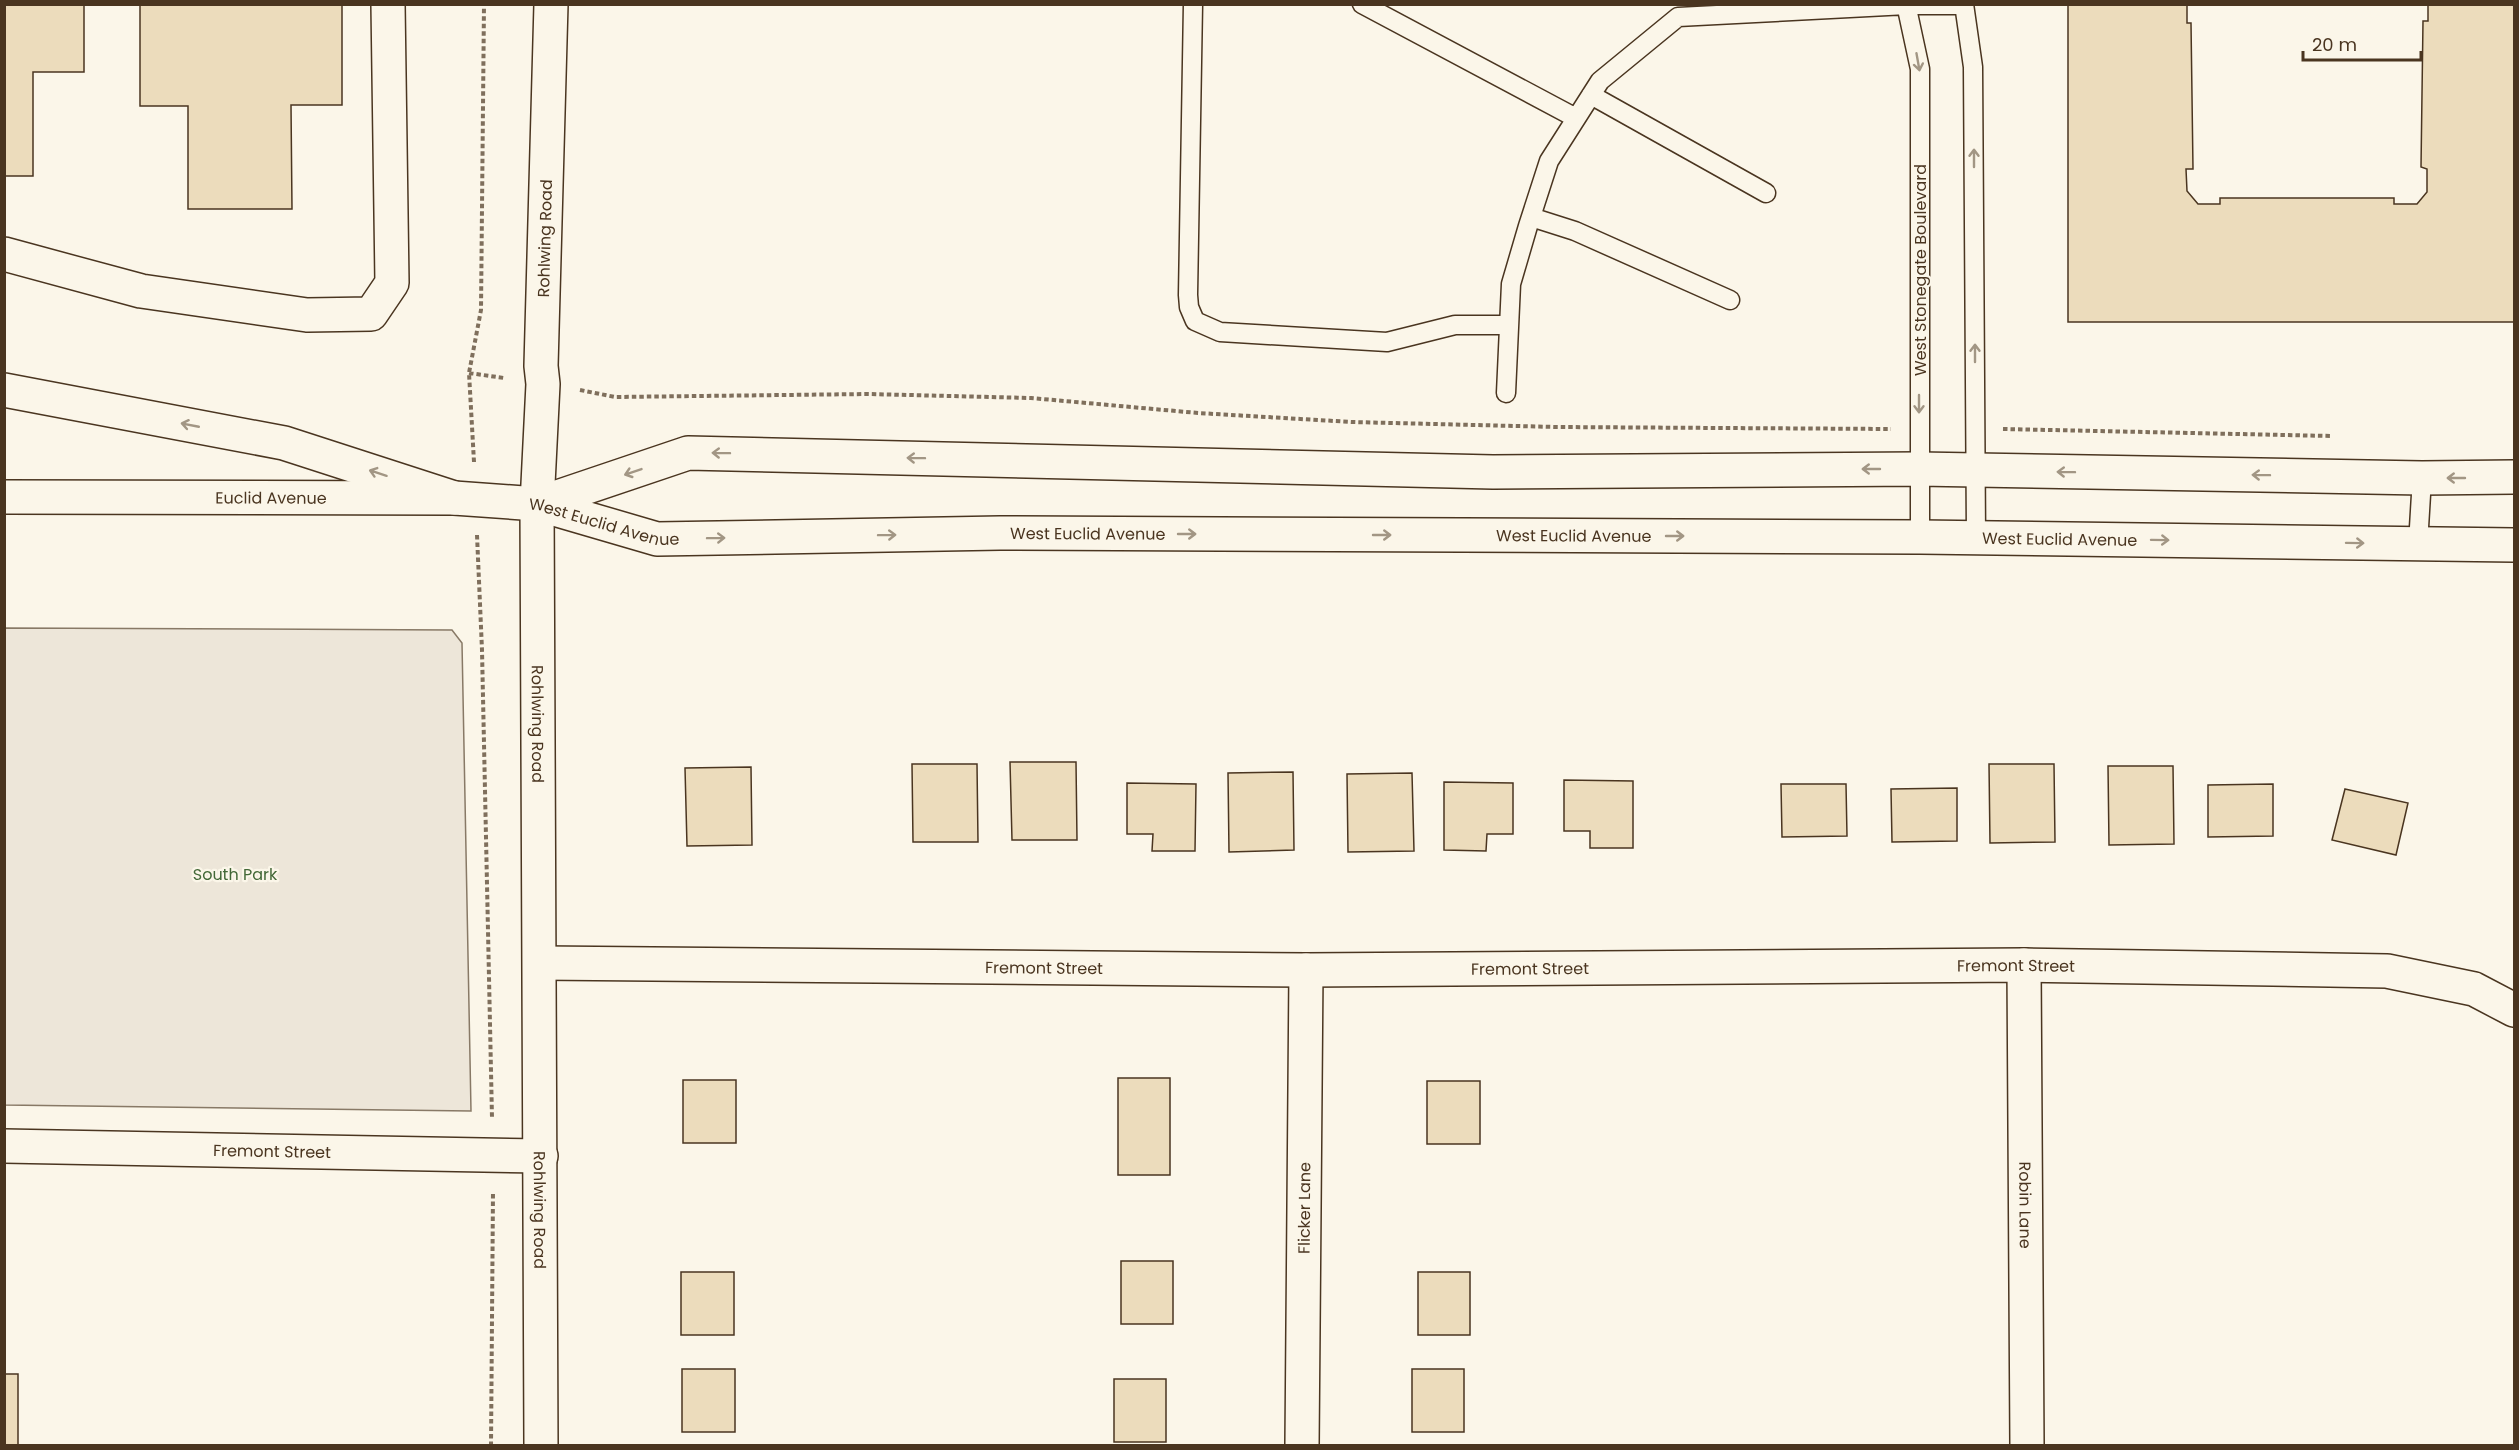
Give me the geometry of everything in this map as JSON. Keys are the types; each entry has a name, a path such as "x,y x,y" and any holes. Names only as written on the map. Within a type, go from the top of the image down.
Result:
{"main road":[{"path":"4,254 141,291 307,315 370,314 392,283 388,4"},
{"name":"Rohlwing Road","path":"541,1446 537,504 543,384 541,366 551,4"},
{"path":"4,390 284,443 454,498"},
{"name":"West Euclid Avenue","path":"537,504 688,453 1481,472 1919,469 2422,478 2514,477"},
{"name":"Euclid Avenue","path":"4,497 454,498 537,504"},
{"name":"West Euclid Avenue","path":"537,504 657,539 1000,533 1976,537 2514,545"},
{"name":"Fremont Street","path":"540,963 1306,970 2024,965 2387,971 2474,989 2514,1010"},
{"name":"Robin Lane","path":"2024,965 2027,1446"},
{"name":"Flicker Lane","path":"1302,1446 1306,970"},
{"name":"Fremont Street","path":"4,1146 541,1155"}],"lane":[{"path":"1192,4 1188,295 1189,307 1195,321 1220,332 1387,342 1455,324 1509,325"},
{"path":"1362,4 1576,118"},
{"path":"1506,393 1511,284 1531,217 1550,161 1600,81 1678,17 1906,5 1964,5 1973,67 1976,537"},
{"name":"West Stonegate Boulevard","path":"1906,5 1920,69 1920,537"},
{"path":"1591,95 1766,193"},
{"path":"1531,217 1575,231 1730,300"},
{"path":"2418,544 2422,478"}],"path":[{"path":"469,373 481,310 484,4"},
{"path":"615,396 868,394 1008,397 1198,413 1352,422 1557,427 1919,429"},
{"path":"1976,428 2340,436"},
{"path":"482,650 493,1155 491,1446"}],"green space":[{"name":"South Park","path":"5,628 452,630 462,643 471,1111 5,1105"}],"building":[{"path":"4,4 84,4 84,72 33,72 33,176 4,176"},
{"path":"140,4 342,4 342,105 291,105 292,209 188,209 188,106 140,106"},
{"path":"2068,4 2187,4 2187,23 2191,23 2193,169 2186,169 2187,191 2198,204 2220,204 2220,198 2394,198 2394,204 2417,204 2427,192 2427,169 2421,167 2423,21 2428,21 2428,4 2514,4 2514,322 2068,322"},
{"path":"1010,762 1076,762 1077,840 1012,840"},
{"path":"912,764 977,764 978,842 913,842"},
{"path":"1989,764 2054,764 2055,842 1990,843"},
{"path":"2108,766 2173,766 2174,844 2109,845"},
{"path":"751,767 752,845 687,846 685,768"},
{"path":"1293,772 1294,850 1229,852 1228,773"},
{"path":"1412,773 1414,851 1348,852 1347,774"},
{"path":"1564,780 1633,781 1633,848 1590,848 1590,831 1564,831"},
{"path":"1444,782 1513,783 1513,834 1487,834 1486,851 1444,850"},
{"path":"1127,783 1196,784 1195,851 1152,851 1153,834 1127,834"},
{"path":"1781,784 1846,784 1847,836 1782,837"},
{"path":"2273,784 2273,836 2208,837 2208,785"},
{"path":"1957,788 1957,841 1892,842 1891,789"},
{"path":"2345,789 2408,803 2396,855 2332,840"},
{"path":"1118,1078 1170,1078 1170,1175 1118,1175"},
{"path":"683,1080 736,1080 736,1143 683,1143"},
{"path":"1427,1081 1480,1081 1480,1144 1427,1144"},
{"path":"1121,1261 1173,1261 1173,1324 1121,1324"},
{"path":"681,1272 734,1272 734,1335 681,1335"},
{"path":"1418,1272 1470,1272 1470,1335 1418,1335"},
{"path":"682,1369 735,1369 735,1432 682,1432"},
{"path":"1412,1369 1464,1369 1464,1432 1412,1432"},
{"path":"4,1374 18,1374 18,1446 4,1446"},
{"path":"1114,1379 1166,1379 1166,1442 1114,1442"}]}
